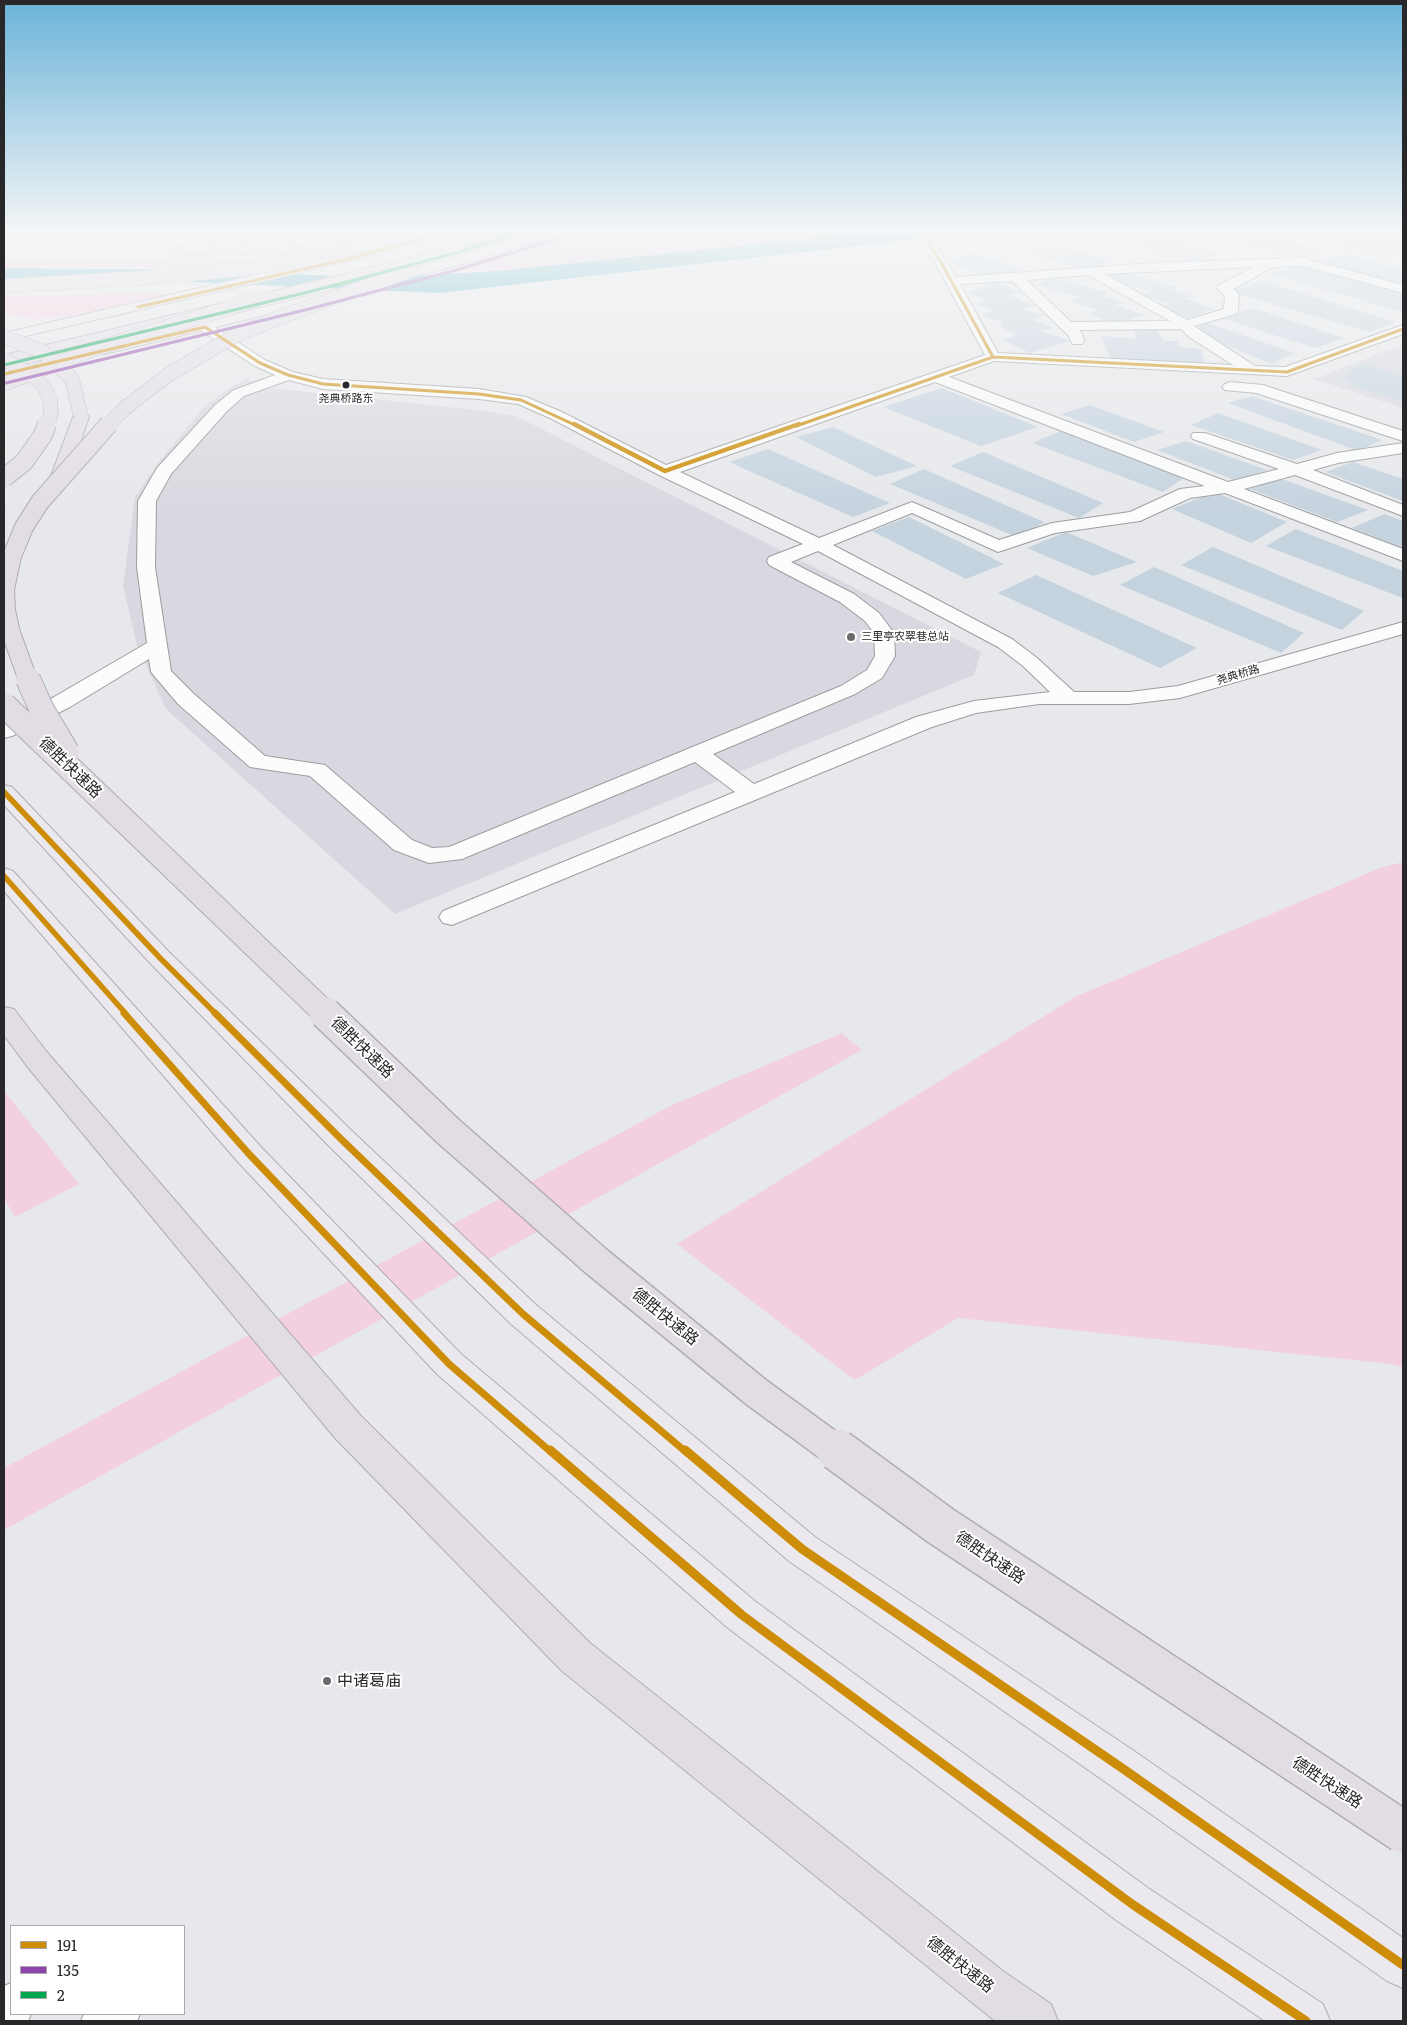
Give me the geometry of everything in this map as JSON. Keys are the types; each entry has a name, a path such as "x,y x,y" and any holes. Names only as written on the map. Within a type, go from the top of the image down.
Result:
{"highway":[{"path":"4,349 103,326"},
{"path":"4,359 146,326"},
{"path":"4,384 95,349 172,326"},
{"path":"83,780 41,708 11,633 6,611 5,589 12,556 24,527 58,481 125,408 171,373 213,348 261,326"},
{"path":"4,337 42,351 72,379 80,417 58,481"},
{"path":"4,359 34,378 44,387 50,399 51,414 43,435 24,462 4,478"},
{"name":"德胜快速路","path":"4,705 448,1131 596,1261 756,1392 941,1526 1403,1832"},
{"name":"德胜快速路","path":"4,1016 36,1058 348,1427 576,1657 979,1981 1034,2021"},
{"path":"4,1029 36,1058"}],"main road":[{"path":"4,337 55,326"},
{"path":"4,374 210,326"},
{"path":"4,792 160,958 341,1139 523,1314 802,1549 1114,1763 1403,1965"},
{"path":"4,876 249,1154 449,1364 742,1616 1132,1904 1306,2021"}],"street":[{"path":"976,326 993,357"},
{"path":"1067,326 1126,326"},
{"path":"1067,326 1076,335 1081,362"},
{"path":"1185,326 1194,334 1252,371"},
{"path":"204,327 260,362 288,375 323,384 479,394 521,400 556,415 665,471 820,545 1005,643 1030,662 1069,698"},
{"path":"665,471 993,357 1287,372 1403,330"},
{"path":"288,375 239,392 220,408 169,464 148,501 146,566 161,672 186,699 258,762 317,770 402,845 429,856 453,854 848,690 875,674 885,656 884,633 872,617 847,598 776,561 912,507 998,546 1052,528 1134,517 1186,494 1227,488 1337,458 1403,448"},
{"path":"935,377 1403,555"},
{"path":"1217,386 1258,388 1403,436"},
{"path":"1199,436 1296,469 1403,511"},
{"name":"尧典桥路","path":"452,917 750,792 924,722 974,707 1039,698 1129,698 1180,692 1403,628"},
{"path":"4,731 62,702 156,646"},
{"path":"697,753 750,792"}],"shaded area":[{"path":"1403,344 1403,408 1314,379"},
{"path":"246,379 271,388 516,416 981,652 974,675 395,914 166,709 137,645 123,586 135,497 161,459 203,408 229,388"},
{"path":"1403,862 1403,1367 1391,1364 958,1318 855,1380 677,1244 1075,997 1380,868"},
{"path":"842,1033 862,1050 4,1530 4,1468 672,1105"},
{"path":"4,1091 79,1184 15,1217 4,1198"}],"building":[{"path":"1000,326 1048,326 1055,328 1042,331 1071,341 1030,353 1003,340 1016,335"},
{"path":"1201,326 1215,326 1294,353 1272,364 1194,332"},
{"path":"1244,326 1306,326 1344,338 1315,348"},
{"path":"1347,326 1387,326 1370,332"},
{"path":"1135,330 1157,330 1164,341 1178,341 1177,346 1201,349 1205,364 1110,358 1102,336 1135,339"},
{"path":"1363,363 1403,376 1403,401 1350,385 1351,382 1341,379 1349,374 1346,372"},
{"path":"942,388 1038,427 981,446 883,407"},
{"path":"1252,396 1382,440 1358,451 1228,403"},
{"path":"1090,405 1164,432 1134,442 1061,414"},
{"path":"1218,413 1322,450 1293,460 1191,425"},
{"path":"833,427 917,466 876,477 796,437"},
{"path":"1063,430 1184,478 1163,492 1032,443"},
{"path":"1186,441 1267,470 1237,481 1157,450"},
{"path":"768,449 890,503 853,517 729,462"},
{"path":"983,452 1103,503 1079,518 950,466"},
{"path":"1353,462 1403,479 1403,501 1325,472"},
{"path":"924,469 1044,522 1019,538 890,484"},
{"path":"1279,478 1368,510 1337,522 1250,489"},
{"path":"1214,492 1287,522 1251,543 1172,509"},
{"path":"1384,514 1403,521 1403,548 1352,528"},
{"path":"909,517 1004,564 966,579 872,531"},
{"path":"1296,529 1403,571 1403,598 1266,546"},
{"path":"1066,532 1137,562 1093,576 1027,548"},
{"path":"1213,547 1364,611 1342,630 1181,565"},
{"path":"1154,567 1304,633 1281,653 1120,585"},
{"path":"1036,575 1197,648 1160,668 998,593"}],"transit line":[{"name":"2","path":"4,365 169,326"},
{"name":"135","path":"6,383 241,326"},
{"name":"191","path":"976,326 993,357"},
{"name":"191","path":"4,374 205,327 260,363 288,375 323,384 479,394 521,400 556,415 665,471 993,357 1287,372 1403,329"},
{"name":"191","path":"4,792 160,958 341,1139 523,1314 802,1549 1122,1768 1403,1965"},
{"name":"191","path":"4,876 249,1154 449,1364 742,1615 1132,1904 1306,2021"}],"place":[{"name":"尧典桥路东","path":"346,385"},
{"name":"三里亭农翠巷总站","path":"851,637"},
{"name":"中诸葛庙","path":"327,1681"}]}
